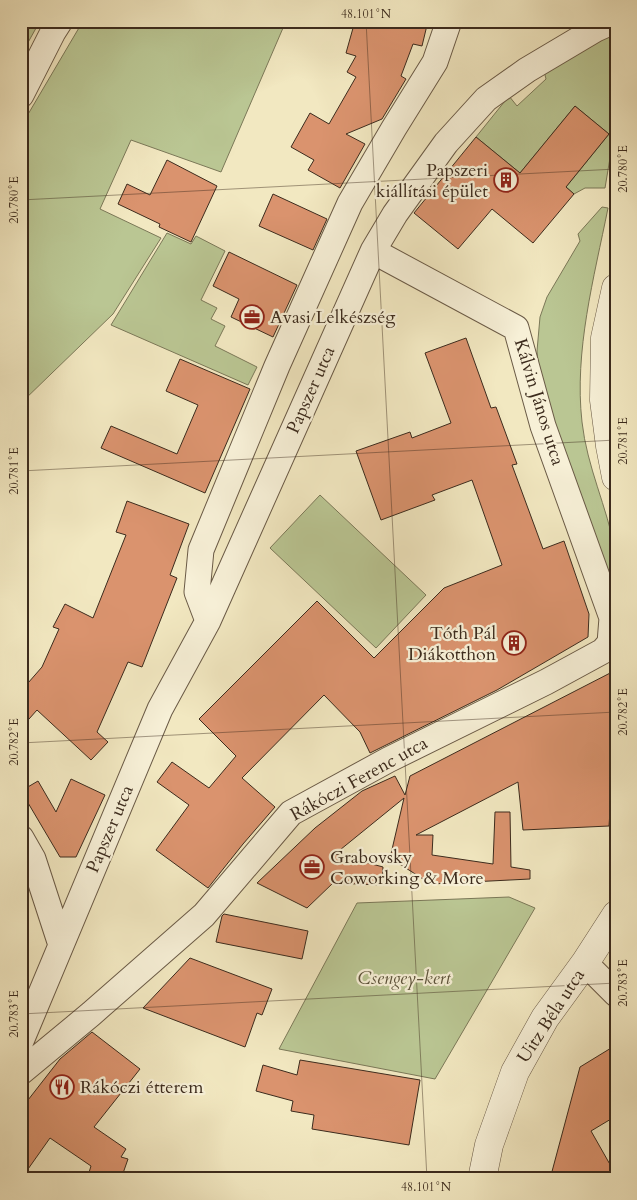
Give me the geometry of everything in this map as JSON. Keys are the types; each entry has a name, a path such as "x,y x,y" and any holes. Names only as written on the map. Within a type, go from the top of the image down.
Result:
{"street":[{"path":"21,94 60,21"},
{"path":"208,621 197,592 201,550 276,366 350,203 435,62 449,21"},
{"name":"Papszer utca","path":"21,1041 160,709 208,621 373,251 395,214 446,143 486,99 527,70 596,29 614,21"},
{"name":"Kálvin János utca","path":"373,251 516,328 544,426 612,618 612,630"},
{"path":"616,288 605,338 604,400 616,478"},
{"name":"Rákóczi Ferenc utca","path":"21,1072 91,1014 204,915 291,813 388,760 546,682 603,651 610,643 612,630"},
{"path":"21,838 33,859 60,944"},
{"name":"Uitz Béla utca","path":"482,1179 489,1145 515,1072 545,1018 585,963 616,915"},
{"path":"585,963 616,994"}],"green space":[{"path":"21,21 40,21 21,55"},
{"path":"83,21 286,21 221,172 131,140 100,209 161,238 113,314 21,403 21,129"},
{"path":"616,29 616,122 605,188 585,188 574,194 566,187 609,134 575,106 520,173 476,137 509,96 517,106 546,79 544,71"},
{"path":"602,207 608,208 587,315 583,342 580,395 582,422 588,455 607,518 616,557 616,603 541,395 537,351 540,317 547,297 580,241 578,234"},
{"path":"167,233 191,244 196,236 225,251 201,300 217,308 211,319 225,326 215,346 257,367 248,385 111,325"},
{"path":"320,495 426,595 376,648 270,548"},
{"name":"Csengey-kert","path":"509,897 535,908 435,1079 279,1049 357,903"}],"building":[{"path":"355,21 428,21 422,46 413,44 401,76 406,79 382,119 346,134 365,144 340,188 308,170 314,160 291,147 310,113 329,124 356,77 347,72 356,56 346,53"},
{"name":"Papszeri kiállítási épület","path":"575,106 609,134 566,187 574,194 533,243 492,209 458,249 414,213 476,137 520,173"},
{"path":"167,160 217,186 191,242 159,227 160,224 118,204 127,184 150,195"},
{"path":"273,194 327,219 313,250 259,226"},
{"path":"229,252 297,285 273,337 231,317 239,299 213,286"},
{"path":"466,338 491,408 496,407 517,464 512,465 543,549 564,541 589,614 588,637 497,690 370,753 360,732 324,695 242,778 275,807 208,888 156,850 189,805 157,782 172,762 209,788 236,756 199,719 317,601 374,658 444,588 502,565 472,480 432,495 435,500 381,520 356,451 410,432 412,438 451,423 425,353"},
{"path":"180,359 250,389 205,493 101,448 111,426 177,454 198,405 166,391"},
{"path":"127,501 189,524 170,575 177,578 142,667 128,662 97,732 108,742 91,760 37,710 21,728 21,691 42,667 59,629 53,627 65,604 93,618 126,535 116,532"},
{"path":"616,670 616,725 609,826 523,830 518,782 416,835 433,835 432,855 493,864 495,812 510,812 511,867 530,870 530,879 431,884 390,858 404,798 335,854 383,867 382,885 333,883 307,908 257,883 315,828 362,791 395,776 405,795 410,776"},
{"path":"71,779 105,795 76,857 60,857 21,791 38,781 56,812"},
{"path":"224,914 308,931 302,959 216,942"},
{"path":"190,958 272,989 262,1015 257,1013 245,1047 143,1008"},
{"path":"92,1032 140,1069 94,1127 126,1149 121,1157 128,1159 121,1179 87,1179 91,1166 50,1138 21,1179 21,1109 60,1059"},
{"path":"616,1045 616,1116 591,1131 616,1175 616,1179 550,1179 580,1067"},
{"path":"300,1060 420,1080 409,1145 312,1129 314,1115 291,1111 293,1101 256,1091 263,1065 297,1075"}],"place":[{"name":"Papszeri kiállítási épület","path":"506,180"},
{"name":"Avasi Lelkészség","path":"252,317"},
{"name":"Tóth Pál Diákotthon","path":"514,643"},
{"name":"Grabovsky Coworking & More","path":"312,867"},
{"name":"Rákóczi étterem","path":"62,1087"}]}
